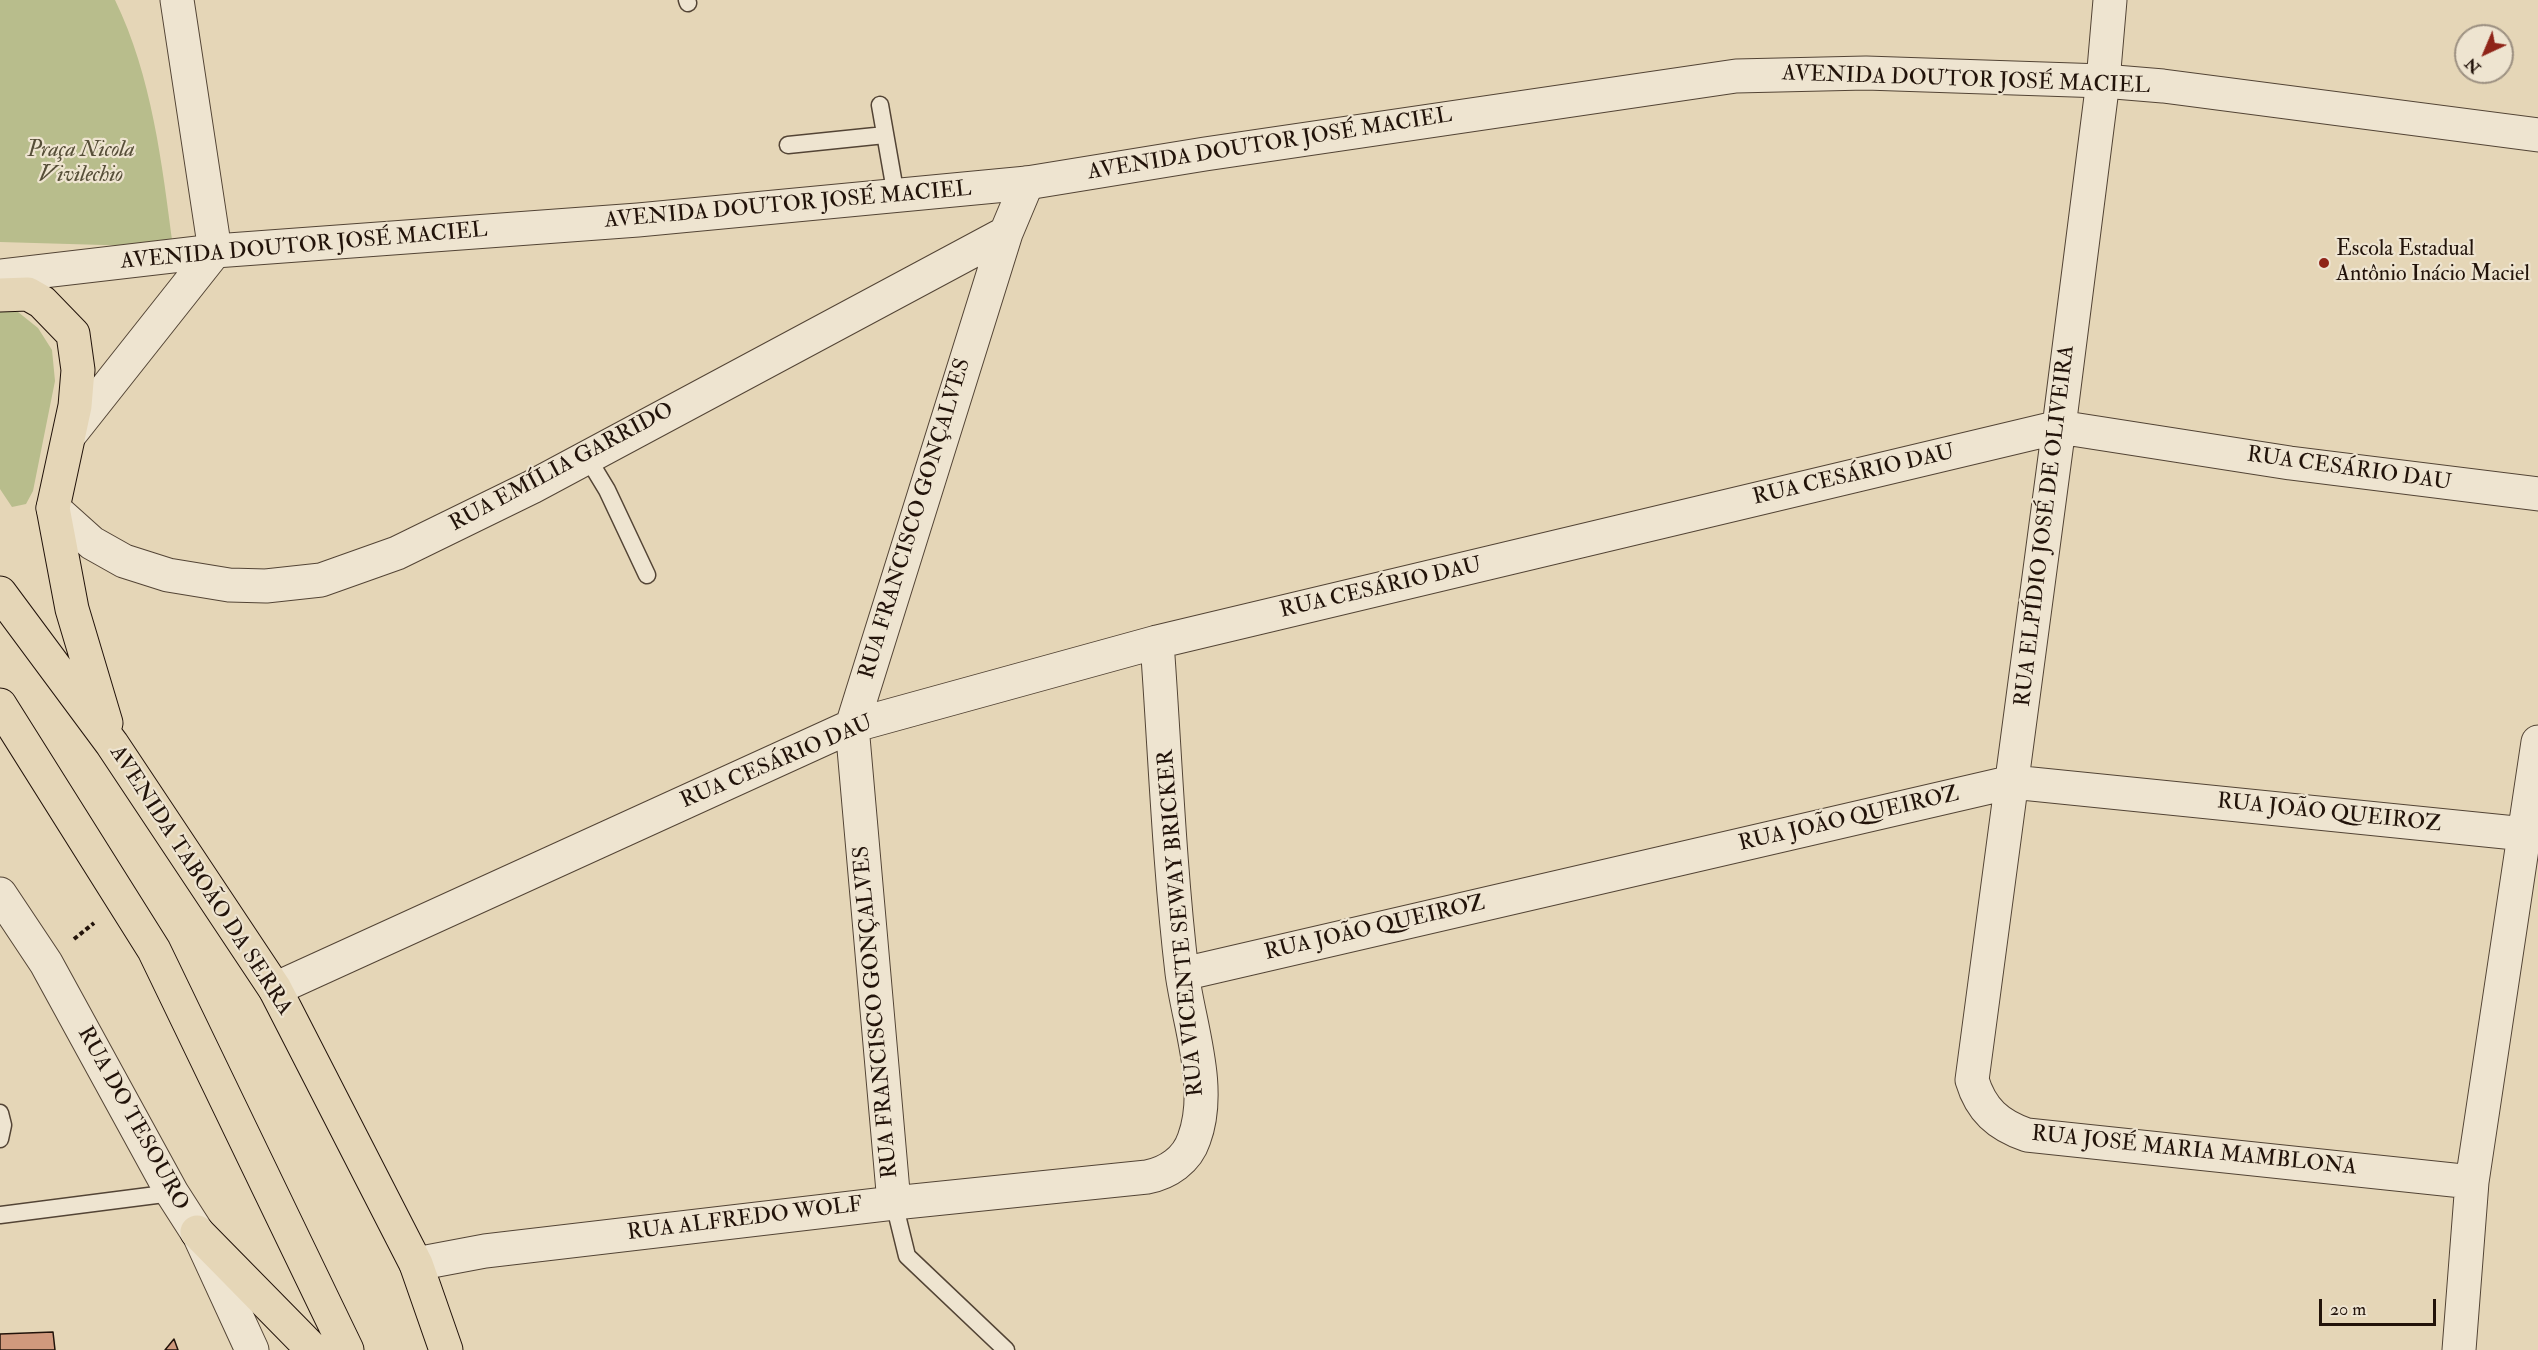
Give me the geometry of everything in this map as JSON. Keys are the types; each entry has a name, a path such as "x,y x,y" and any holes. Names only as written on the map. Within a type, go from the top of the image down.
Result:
{"highway":[{"path":"0,295 28,294 42,302 73,334 78,370 71,433 53,508 72,609 112,744"},
{"name":"AVENIDA TABOÃO DA SERRA","path":"0,593 112,744 275,989 416,1264 446,1350"},
{"path":"0,705 124,898 154,950 347,1350"},
{"path":"197,1232 313,1350"}],"street":[{"path":"71,433 215,251 177,0"},
{"name":"RUA ELPÍDIO JOSÉ DE OLIVEIRA","path":"1977,1052 2103,81 2110,0"},
{"name":"AVENIDA DOUTOR JOSÉ MACIEL","path":"0,276 215,251 626,221 1027,183 1205,154 1736,76 1866,73 2103,81 2163,86 2538,135"},
{"path":"1006,233 1027,183"},
{"name":"RUA EMÍLIA GARRIDO","path":"53,508 92,543 124,561 178,577 229,585 266,586 321,580 397,553 587,458 1006,233"},
{"name":"RUA FRANCISCO GONÇALVES","path":"894,1203 852,726 1006,233"},
{"name":"RUA CESÁRIO DAU","path":"275,989 852,726 1157,642 2059,427 2290,464 2538,494"},
{"name":"RUA VICENTE SEWAY BRICKER","path":"1147,1177 1161,1175 1174,1166 1194,1140 1199,1111 1199,1066 1183,974 1157,642"},
{"path":"2459,1350 2472,1182 2538,742"},
{"name":"RUA JOÃO QUEIROZ","path":"1183,974 2012,782 2525,834"},
{"name":"RUA DO TESOURO","path":"3,903 46,963 172,1193 197,1232 252,1350"},
{"name":"RUA JOSÉ MARIA MAMBLONA","path":"1977,1052 1972,1080 1977,1096 1987,1112 2007,1128 2027,1135 2472,1182"},
{"name":"RUA ALFREDO WOLF","path":"416,1264 485,1251 894,1203 1147,1177"}],"lane":[{"path":"880,105 896,196"},
{"path":"788,145 885,135"},
{"path":"587,458 607,490 647,575"},
{"path":"0,1113 3,1125 0,1139"},
{"path":"0,1215 172,1193"},
{"path":"894,1203 907,1256 1006,1350"}],"path":[{"path":"46,963 124,898"}],"green space":[{"name":"Praça Nicola Vivilechio","path":"0,0 115,0 128,29 147,90 160,152 173,247 0,242"},
{"path":"0,312 18,312 38,328 52,350 55,381 33,491 26,504 12,507 0,489"}],"building":[{"path":"53,1332 55,1350 0,1350 0,1334"},
{"path":"174,1339 178,1350 165,1350"}],"place":[{"name":"Escola Estadual Antônio Inácio Maciel","path":"2324,263"}]}
